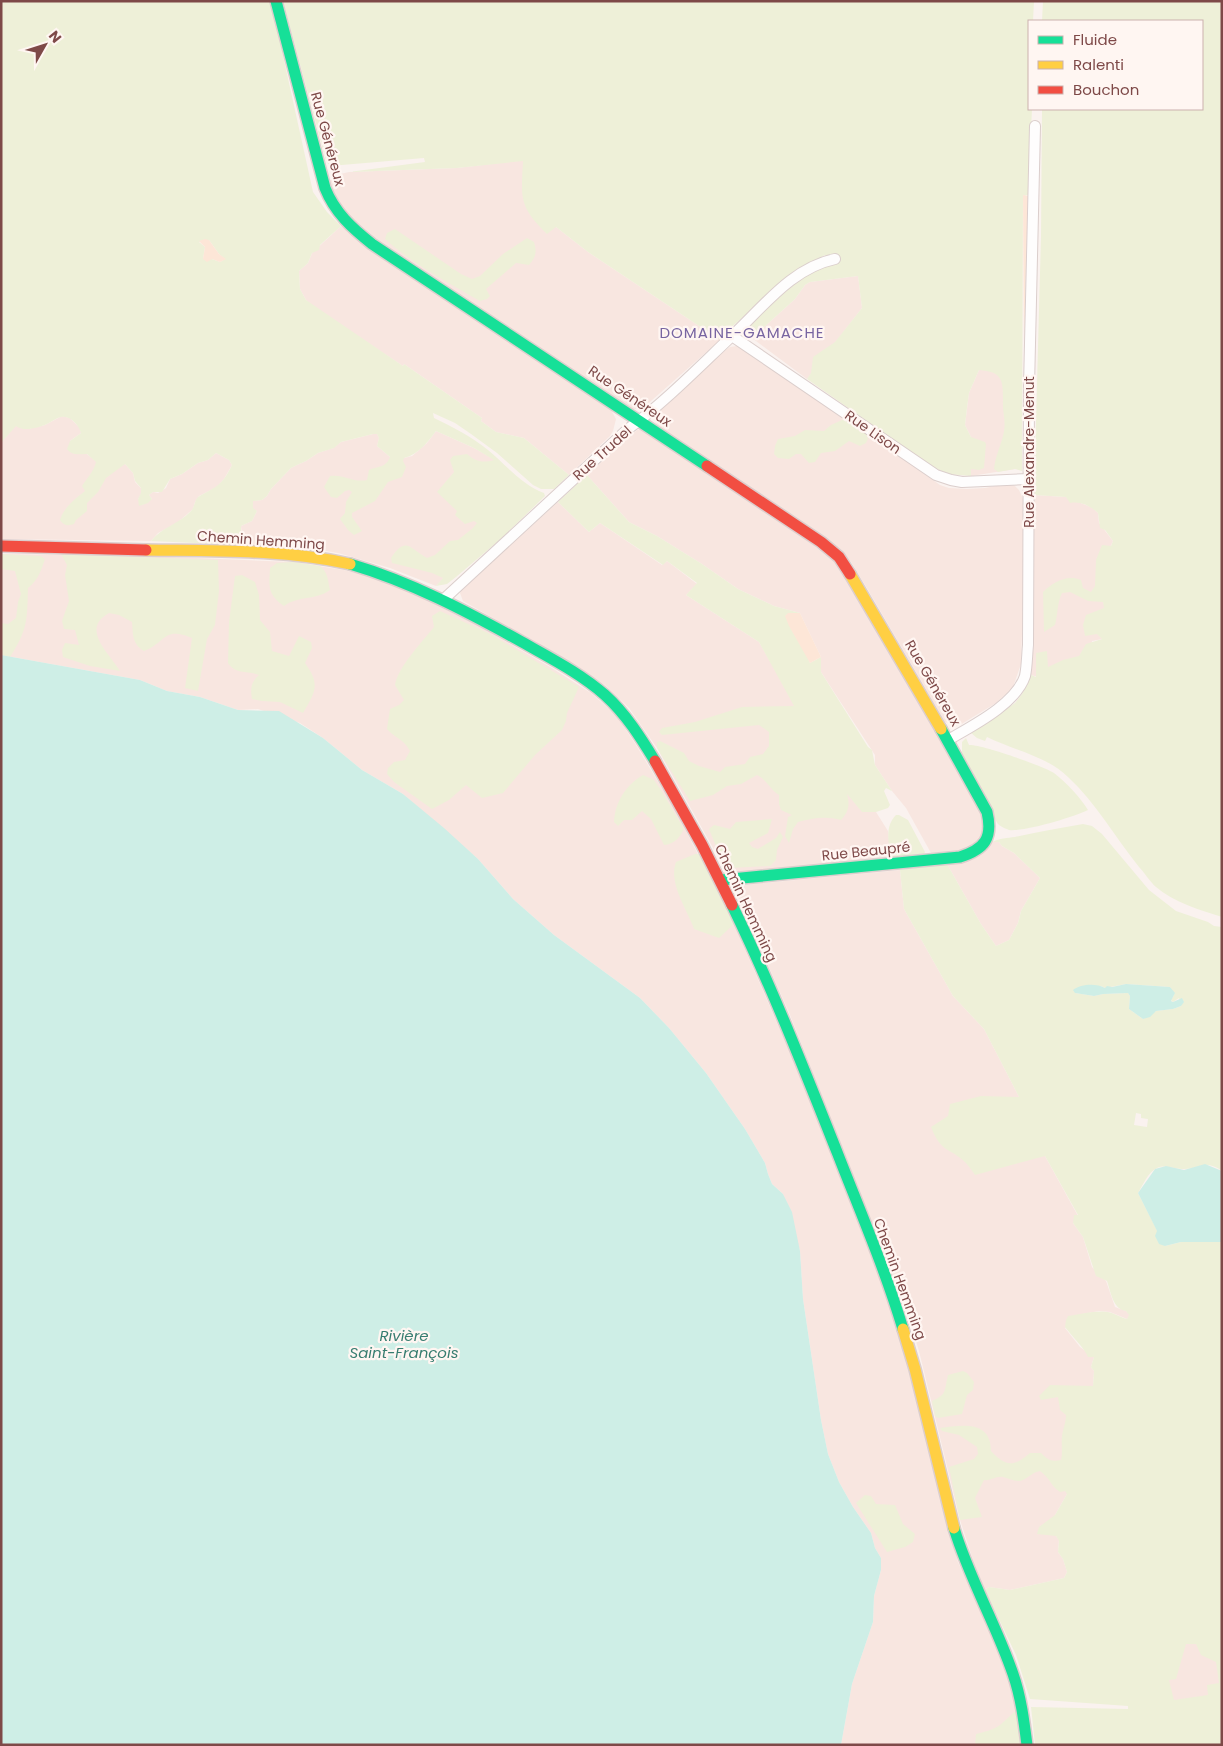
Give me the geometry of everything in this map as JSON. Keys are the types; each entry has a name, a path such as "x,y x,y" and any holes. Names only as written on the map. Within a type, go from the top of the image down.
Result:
{"street":[{"name":"Rue Généreux","path":"276,1 325,188 332,206 348,225 372,244 640,420 812,536 839,557 862,590 948,740 987,812 989,820"},
{"name":"Rue Alexandre-Menut","path":"948,740 1007,702 1019,690 1024,677 1028,645 1031,253 1035,126"},
{"name":"Rue Trudel","path":"444,599 624,432 640,420 732,336 785,285 800,273 816,264 835,259"},
{"name":"Rue Lison","path":"732,336 936,475 962,482 1028,479"},
{"name":"Chemin Hemming","path":"1,546 126,548 307,555 372,570 399,579 444,599 579,676 614,703 646,746 721,880 754,950 795,1048 892,1295 917,1376 958,1539 974,1582 1014,1675 1023,1711 1027,1745"},
{"name":"Rue Beaupré","path":"721,880 960,857 974,852 984,844 990,833 989,820"}],"shaded area":[{"path":"523,161 556,227 588,252 720,340 642,409 632,409 377,239 340,208 329,181 336,175 349,172 457,168"},
{"path":"341,226 610,408 616,419 610,436 569,475 524,438 496,432 481,421 482,418 404,364 403,366 312,306 300,289 299,271 308,263 312,253"},
{"path":"858,276 862,308 807,379 752,338 795,299 805,285 810,282"},
{"path":"737,346 848,420 940,485 949,488 967,489 1005,484 1015,486 1019,490 1023,499 1024,573 1021,664 1013,687 996,703 960,725 955,726 945,722 851,562 842,553 656,424 654,418 658,413 723,352 730,347"},
{"path":"1016,366 1015,469 971,476 971,437 965,425 969,393 979,370"},
{"path":"62,416 70,418 80,428 81,433 70,441 97,462 125,464 133,473 135,482 141,488 142,493 138,499 142,505 152,499 149,495 153,492 158,493 166,488 170,479 182,474 198,463 208,460 216,453 229,460 232,465 217,487 199,496 193,509 177,523 158,533 151,541 1,539 1,443 16,425 28,429 45,425"},
{"path":"637,430 641,430 807,540 833,561 851,583 979,809 984,825 979,841 968,850 931,853 906,808 875,765 875,755 821,672 821,657 800,613 774,606 738,589 657,536 629,522 587,475"},
{"path":"436,431 474,448 495,460 534,496 451,570 436,586 390,568 338,553 315,549 239,545 243,543 241,526 252,521 257,511 253,509 252,501 262,500 267,496 271,489 291,468 318,453 333,448 341,442 373,434 377,434 379,438 377,446 390,457 404,458 412,456 427,443"},
{"path":"1034,495 1066,497 1093,508 1098,513 1099,523 1113,541 1096,578 1105,608 1102,639 1092,641 1085,690 1031,675 1034,642"},
{"path":"558,502 589,532 600,523 662,565 667,561 697,584 686,595 759,642 847,793 862,811 876,812 888,831 891,858 731,874 722,864 657,748 629,708 606,686 575,665 463,601 460,593 462,589"},
{"path":"1,554 149,556 293,562 344,570 371,577 396,585 477,625 591,693 616,715 674,808 734,924 791,1055 840,1177 887,1297 908,1365 958,1562 996,1646 1011,1687 1018,1719 1020,1745 841,1745 852,1684 873,1622 874,1596 881,1570 881,1558 875,1548 871,1533 839,1482 828,1454 803,1299 800,1251 783,1194 772,1184 765,1163 745,1129 706,1073 669,1028 640,998 554,935 513,899 478,859 403,794 362,770 323,738 300,723 258,709 238,710 200,697 167,691 140,680 1,655"},
{"path":"992,842 999,842 1014,853 1040,878 1021,911 1018,923 1009,940 996,946 981,924 947,864 971,860 980,856"},
{"path":"900,870 904,909 953,996 984,1029 1019,1097 1045,1156 1078,1216 1073,1223 1083,1237 1092,1267 1106,1281 1115,1307 1126,1311 1130,1315 1127,1319 1110,1312 1099,1311 1083,1314 1065,1328 1080,1347 1094,1357 1091,1367 1094,1371 1093,1386 1067,1494 1055,1515 1056,1536 1059,1540 1058,1552 1063,1559 1067,1572 1064,1578 1010,1590 989,1587 985,1590 974,1563 960,1520 919,1351 906,1309 790,1015 738,897 738,890 744,885"},
{"path":"1216,1632 1222,1727 1176,1734 1161,1641"}],"green space":[{"path":"1,1 271,1 313,192 327,212 341,226 320,245 319,250 312,253 308,263 299,271 300,289 306,300 482,418 481,421 496,432 524,438 569,475 554,489 541,489 533,485 497,453 471,434 455,423 433,413 434,418 482,445 521,480 544,493 545,496 503,537 456,577 447,584 436,586 443,578 432,573 392,563 391,558 400,547 408,546 427,558 435,555 450,541 458,540 473,528 477,523 474,521 465,524 455,515 457,511 437,492 454,472 450,460 453,456 467,454 473,459 480,461 494,460 474,448 436,431 418,451 404,458 403,461 406,467 402,477 388,482 375,501 352,513 352,517 362,531 354,535 340,519 345,513 346,502 352,492 349,490 337,498 331,497 324,487 330,476 340,476 362,481 367,480 369,470 381,466 388,461 390,457 377,446 379,438 377,434 341,442 334,448 318,453 291,468 271,489 267,496 262,500 253,501 253,508 257,511 252,521 241,526 241,532 246,540 239,545 151,541 160,532 186,515 192,509 198,497 219,485 224,479 232,465 229,460 216,453 208,460 198,463 182,474 170,479 162,492 153,492 149,495 152,499 148,503 139,506 138,499 141,488 135,481 133,473 125,464 106,478 98,492 87,503 87,511 74,524 68,525 60,520 62,515 70,504 85,491 82,486 96,462 87,454 73,454 67,449 70,441 81,433 76,424 71,419 64,417 35,428 23,429 16,426 1,443","holes":["209,240 225,259 220,262 212,259 203,259 205,247 199,242"]},
{"path":"283,1 1034,1 1033,20 1028,20 1028,110 1032,110 1028,195 1023,196 1022,471 1015,469 998,472 994,469 1005,423 1002,387 1000,378 997,375 979,370 969,393 965,425 971,437 986,444 984,468 979,470 971,469 971,476 948,474 931,466 807,379 811,373 813,357 835,342 862,308 858,276 810,282 805,285 795,299 752,338 745,332 746,328 791,284 802,276 826,265 825,255 799,270 729,329 720,340 588,252 556,227 547,234 531,216 524,201 522,193 523,161 457,168 349,172 425,162 424,158 330,166 326,161"},
{"path":"1043,1 1222,1 1222,917 1179,901 1156,887 1130,856 1088,798 1060,770 1029,754 987,737 985,741 971,733 1015,703 1022,694 1031,675 1036,677 1036,653 1047,651 1048,667 1063,660 1079,656 1086,644 1102,639 1097,634 1085,636 1083,625 1086,615 1104,608 1103,602 1088,601 1070,592 1062,593 1055,625 1044,632 1043,592 1060,580 1076,578 1081,580 1083,588 1091,592 1095,586 1096,560 1102,545 1111,546 1113,541 1105,530 1100,528 1098,513 1089,506 1082,503 1070,503 1066,497 1034,495 1041,236 1042,110 1203,110 1203,20 1042,20"},
{"path":"395,229 461,274 472,279 480,276 503,254 527,238 534,242 535,254 529,265 516,263 486,289 490,296 480,301 419,265 385,239 387,233"},
{"path":"842,420 848,420 867,435 866,443 860,446 849,441 835,451 821,453 815,462 809,463 801,454 796,454 789,459 778,458 774,454 778,439 795,436 805,430 824,431"},
{"path":"587,475 629,522 657,536 738,589 774,606 800,613 788,613 810,663 821,657 821,672 868,747 872,750 875,765 892,791 886,788 884,791 890,805 888,808 876,812 862,812 847,794 848,808 841,820 819,818 798,822 793,829 789,843 785,836 788,817 792,815 781,810 779,795 757,775 741,784 727,786 713,795 690,801 657,748 657,742 660,741 684,753 689,761 699,766 720,772 725,767 745,764 750,757 763,754 769,746 769,732 759,725 662,735 659,732 662,728 695,722 742,707 794,706 759,642 686,595 697,583 667,561 663,565 600,523 589,532 558,502"},
{"path":"1,554 41,556 45,559 37,578 28,588 25,624 20,639 10,657 1,655 1,623 8,624 16,618 21,594 15,571 1,569"},
{"path":"61,554 218,560 219,591 215,625 207,639 198,691 185,688 192,638 170,634 144,651 135,642 132,622 119,615 109,613 101,619 97,626 97,634 104,649 120,671 90,666 63,657 62,650 65,643 79,645 75,630 64,629 62,621 69,601 65,575 67,565"},
{"path":"293,562 323,568 330,590 319,596 295,600 284,606 278,602 270,590 270,568 277,563"},
{"path":"242,575 255,582 259,595 260,620 270,632 272,651 289,656 299,636 311,642 312,648 305,663 315,683 311,699 303,713 280,702 252,699 252,686 254,680 259,675 238,671 228,663 229,622 235,576"},
{"path":"440,611 488,633 579,687 567,713 562,730 535,755 503,793 482,798 466,785 449,800 432,809 394,782 387,774 388,768 394,762 405,760 410,751 405,743 387,729 390,709 399,705 404,700 395,685 397,678 411,655 434,627 432,616"},
{"path":"966,738 969,745 1012,756 1054,773 1073,790 1088,810 1061,820 1026,829 1009,830 999,825 962,753 962,742"},
{"path":"643,775 654,780 684,829 674,842 664,845 651,819 642,811 632,820 624,820 618,826 614,822 619,801 631,784"},
{"path":"896,815 908,820 925,852 924,854 891,858 889,830 892,820"},
{"path":"772,819 768,833 749,843 752,847 758,849 776,838 780,832 783,837 777,850 776,860 770,866 729,868 722,861 709,829 714,825 730,829 736,822"},
{"path":"1083,824 1092,826 1102,834 1149,890 1176,911 1208,922 1214,926 1222,927 1222,1171 1207,1165 1190,1169 1157,1168 1151,1172 1138,1193 1165,1246 1181,1242 1222,1242 1222,1745 1035,1745 1031,1707 1128,1709 1128,1706 1030,1699 1016,1655 985,1590 989,1587 1010,1590 1064,1578 1067,1572 1063,1559 1058,1552 1059,1541 1056,1536 1037,1534 1039,1527 1055,1515 1067,1494 1065,1491 1060,1492 1040,1471 1020,1481 1000,1477 984,1480 975,1498 982,1517 960,1520 949,1467 974,1459 978,1454 977,1447 959,1435 942,1431 940,1428 966,1426 981,1429 990,1441 991,1451 1006,1462 1015,1463 1030,1453 1041,1453 1052,1461 1061,1460 1062,1436 1066,1415 1060,1410 1058,1397 1041,1400 1039,1396 1050,1385 1093,1386 1094,1371 1091,1367 1094,1357 1088,1357 1065,1327 1066,1320 1068,1316 1094,1312 1113,1313 1127,1319 1129,1315 1115,1304 1107,1281 1096,1276 1083,1237 1073,1223 1074,1215 1078,1215 1045,1156 975,1175 965,1162 938,1141 931,1127 948,1116 950,1104 981,1096 1019,1097 984,1029 953,996 904,909 900,870 947,864 981,924 996,946 1009,940 1018,923 1021,911 1040,878 1014,853 999,842 992,842","holes":["1126,984 1170,987 1174,995 1171,1000 1173,1002 1179,998 1181,1006 1156,1011 1143,1019 1129,1009 1130,996 1128,993 1094,996 1075,993 1101,986 1105,988","1136,1113 1141,1114 1141,1118 1148,1119 1147,1127 1134,1125","1186,1644 1196,1644 1201,1655 1216,1662 1219,1683 1207,1685 1208,1695 1174,1700 1169,1680 1176,1679"]},
{"path":"699,854 734,924 719,938 694,929 676,887 674,870 676,862"},
{"path":"963,1371 974,1382 973,1390 967,1395 962,1414 938,1418 935,1416 932,1401 943,1394 948,1375"},
{"path":"865,1495 871,1496 876,1504 895,1505 903,1524 915,1534 913,1542 905,1547 887,1552 856,1503"},
{"path":"1016,1711 1020,1745 975,1745 976,1734 997,1727"}],"sand":[{"path":"1023,195 1028,196 1024,346"},
{"path":"209,240 219,254 226,259 220,262 212,259 207,262 203,259 205,247 199,241"},
{"path":"788,613 800,613 821,657 810,663 789,626 785,616"}],"water":[{"name":"Rivière Saint-François","path":"1,655 140,680 167,691 200,697 238,710 279,711 323,738 362,770 403,794 444,828 478,859 513,899 554,935 640,998 669,1028 706,1073 745,1129 765,1163 772,1184 783,1194 792,1212 800,1251 803,1299 828,1454 839,1482 871,1533 875,1548 881,1558 881,1570 874,1596 873,1622 852,1684 841,1745 1,1745"},
{"path":"1126,984 1170,987 1175,993 1171,1001 1182,998 1184,1002 1181,1006 1156,1011 1150,1017 1143,1019 1129,1009 1130,996 1128,993 1094,996 1075,993 1073,990 1080,986 1097,985 1105,988 1107,986 1112,987"},
{"path":"1205,1164 1222,1171 1222,1242 1181,1242 1165,1246 1159,1244 1155,1236 1157,1231 1138,1193 1155,1169 1166,1166 1184,1170"}],"traffic: fast":[{"path":"276,1 325,188 334,205 345,219 372,244 707,466"},
{"path":"350,564 395,579 459,608 575,673 605,695 620,710 639,735 655,761"},
{"path":"721,880 960,857 976,850 988,836 989,821 987,812 941,729"},
{"path":"732,905 774,996 812,1090 880,1262 903,1329"},
{"path":"954,1528 967,1565 1013,1674 1020,1700 1027,1745"}],"traffic: slow":[{"path":"146,550 274,553 350,564"},
{"path":"850,574 941,729"},
{"path":"903,1329 915,1369 954,1528"}],"traffic: jam":[{"path":"707,466 821,542 839,557 850,574"},
{"path":"1,546 146,550"},
{"path":"655,761 702,845 732,905"}],"district":[{"name":"DOMAINE-GAMACHE","path":"742,332"}]}
